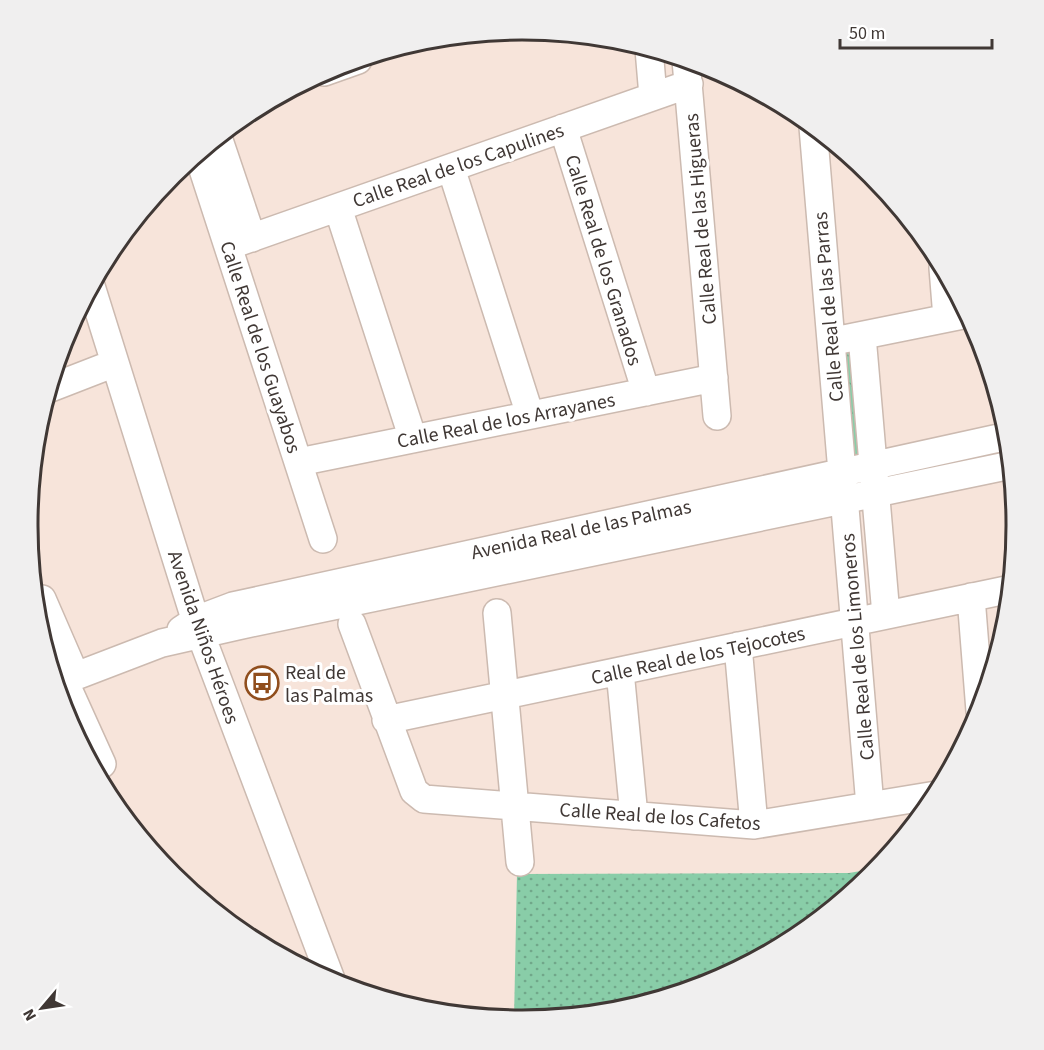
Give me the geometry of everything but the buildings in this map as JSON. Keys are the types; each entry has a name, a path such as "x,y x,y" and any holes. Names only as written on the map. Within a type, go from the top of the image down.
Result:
{"street":[{"path":"650,58 653,96"},
{"name":"Calle Real de los Capulines","path":"240,242 653,96 687,72"},
{"name":"Calle Real de las Higueras","path":"687,72 717,416"},
{"name":"Calle Real de los Granados","path":"563,128 646,392"},
{"name":"Calle Real de las Parras","path":"814,139 843,487"},
{"name":"Calle Real de los Guayabos","path":"220,147 240,242 299,462 323,539"},
{"name":"Calle Real de los Guayabos","path":"202,162 240,242"},
{"path":"450,168 530,416"},
{"path":"338,208 413,439"},
{"name":"Avenida Niños Héroes","path":"94,297 199,628 327,968"},
{"path":"831,342 957,316"},
{"name":"Calle Real de las Parras","path":"862,336 876,494"},
{"path":"58,385 115,363"},
{"name":"Calle Real de los Arrayanes","path":"299,462 714,378"},
{"name":"Avenida Real de las Palmas","path":"65,680 199,628 261,621 843,487 873,465 998,438"},
{"name":"Avenida Real de las Palmas","path":"843,487 876,494 1002,467"},
{"name":"Calle Real de los Limoneros","path":"843,487 870,806"},
{"name":"Calle Real de los Limoneros","path":"876,494 886,615"},
{"name":"Calle Real de los Tejocotes","path":"386,720 1002,591"},
{"path":"971,597 978,688"},
{"path":"46,612 65,680 102,764"},
{"path":"497,613 520,862"},
{"path":"352,624 386,720"},
{"path":"738,646 753,825"},
{"path":"620,671 634,816"},
{"name":"Calle Real de los Cafetos","path":"386,720 418,796 429,800 753,825 923,797"}],"green space":[{"path":"858,343 868,460 846,465 835,345"},
{"path":"862,871 791,928 736,960 707,973 678,984 617,1000 554,1008 514,1010 517,874 849,873"}],"place":[{"name":"Real de las Palmas","path":"262,683"}]}
